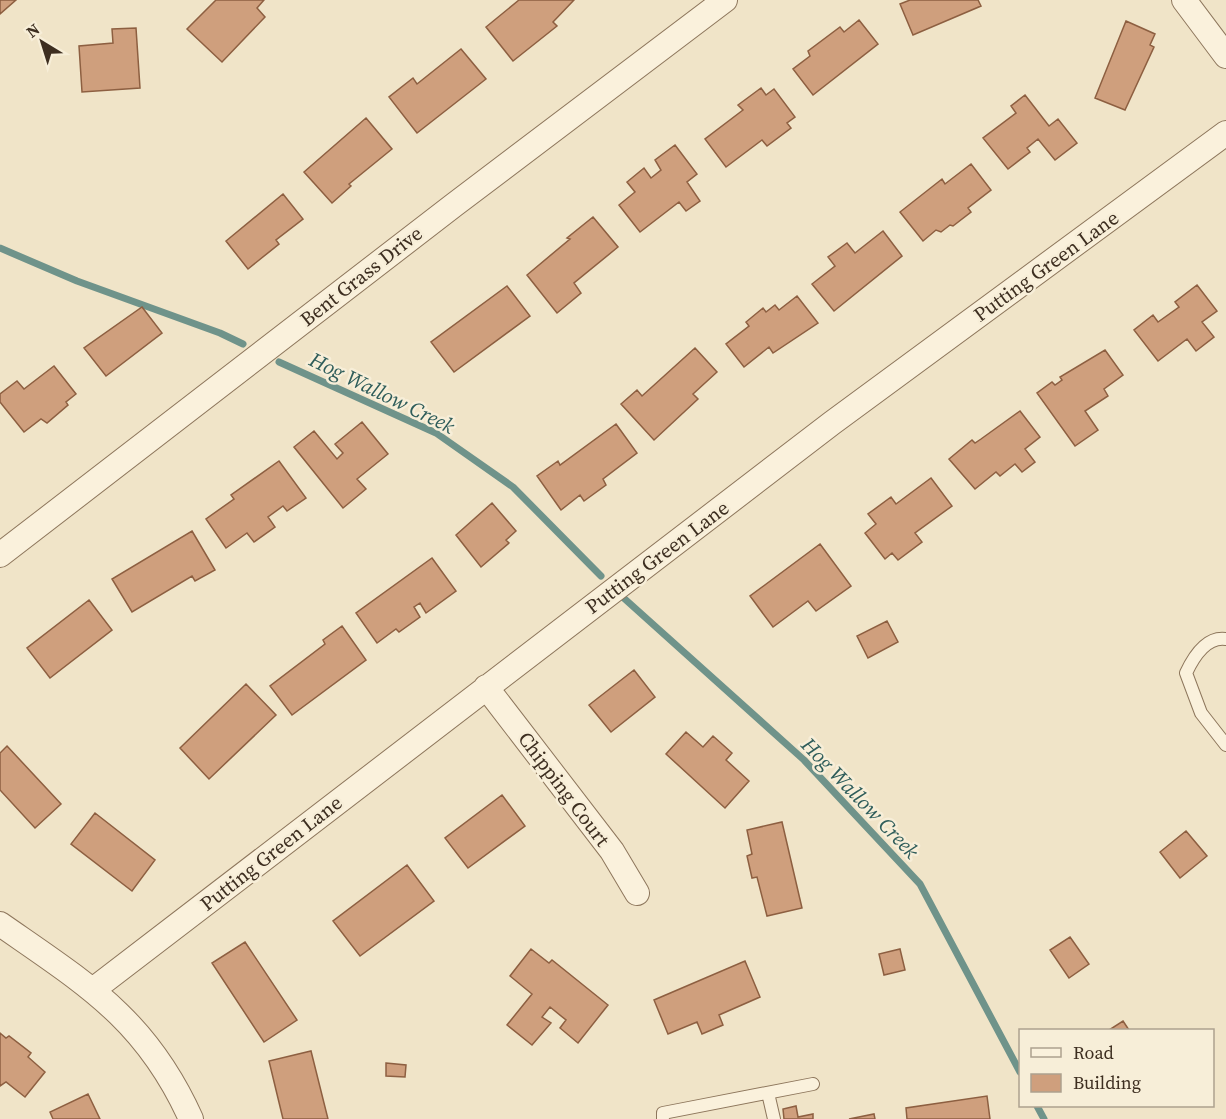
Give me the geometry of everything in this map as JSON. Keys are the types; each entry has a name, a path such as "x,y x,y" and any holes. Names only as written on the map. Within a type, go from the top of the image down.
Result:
{"street":[{"name":"Bent Grass Drive","path":"0,555 454,205 725,0"},
{"path":"1184,0 1226,56"},
{"name":"Putting Green Lane","path":"94,989 832,423 1226,133"},
{"name":"Chipping Court","path":"486,687 612,851 637,893"},
{"path":"0,924 94,989 125,1017 155,1053 179,1092 191,1119"}],"lane":[{"path":"1226,639 1220,638 1195,653 1186,673 1201,713 1226,745"},
{"path":"663,1119 663,1113 813,1084"},
{"path":"768,1093 774,1119"}],"building":[{"path":"0,0 16,0 0,14"},
{"path":"216,0 264,0 257,8 265,17 222,62 187,29"},
{"path":"519,0 574,0 553,22 557,26 513,61 486,27"},
{"path":"910,0 978,0 981,6 913,35 900,4"},
{"path":"859,20 878,44 813,95 793,69 810,56 808,51 840,27 844,32"},
{"path":"1126,21 1155,34 1150,45 1154,47 1125,110 1095,98"},
{"path":"136,28 140,88 82,92 79,46 113,43 112,29"},
{"path":"461,49 486,79 417,133 389,97 413,78 417,84"},
{"path":"761,88 766,95 774,89 795,117 787,123 791,128 767,146 762,140 726,167 705,139 743,110 738,105"},
{"path":"1025,95 1049,126 1058,119 1077,143 1055,160 1038,139 1027,148 1030,152 1008,169 983,138 1016,113 1011,106"},
{"path":"366,118 392,149 349,184 351,186 332,203 304,172"},
{"path":"675,145 697,174 687,182 700,201 686,211 679,202 640,232 619,205 635,192 627,182 644,168 651,178 661,170 655,160"},
{"path":"971,164 991,190 968,208 971,212 953,226 950,225 941,232 936,230 923,241 900,212 942,179 945,184"},
{"path":"283,194 303,219 276,240 279,244 248,269 226,241"},
{"path":"593,217 618,247 574,283 581,293 557,313 527,275"},
{"path":"883,231 902,256 834,311 812,284 835,266 828,257 847,243 855,253"},
{"path":"1197,285 1217,311 1202,322 1214,337 1196,351 1187,339 1158,361 1134,330 1153,315 1158,322 1179,307 1175,302"},
{"path":"507,286 530,316 454,372 431,342"},
{"path":"797,296 818,323 773,353 769,347 744,367 726,344 749,326 746,322 763,308 766,312 775,305 779,310"},
{"path":"142,307 162,333 106,376 84,348"},
{"path":"695,348 717,372 693,394 698,399 654,440 621,404 637,390 642,396"},
{"path":"1105,350 1123,375 1104,389 1108,396 1085,411 1098,430 1075,446 1037,393 1052,382 1055,385 1062,380 1060,377"},
{"path":"54,366 76,394 66,402 68,405 47,423 41,419 24,432 0,402 0,394 17,381 24,389"},
{"path":"1020,411 1040,437 1025,449 1035,462 1022,472 1015,464 1000,476 996,472 975,489 949,459 972,440 975,443"},
{"path":"362,422 388,454 357,479 366,489 343,508 294,447 314,431 337,459 343,453 335,444"},
{"path":"616,424 637,453 603,479 606,485 584,501 580,495 561,510 537,476 558,461 560,465"},
{"path":"279,461 306,498 287,511 283,506 268,517 275,527 254,542 247,533 226,548 206,519 234,499 231,495"},
{"path":"931,478 952,506 915,533 922,542 898,560 892,553 885,559 865,533 876,524 868,514 891,497 896,504"},
{"path":"492,503 516,531 506,540 509,543 481,567 456,535"},
{"path":"192,531 215,570 195,581 192,576 132,612 112,579"},
{"path":"820,544 851,586 816,611 808,601 773,627 750,596"},
{"path":"432,558 456,591 426,613 420,603 414,607 420,617 399,632 396,629 377,643 356,613"},
{"path":"89,600 112,630 50,678 27,648"},
{"path":"887,621 898,642 868,658 857,636"},
{"path":"342,626 366,660 292,715 270,686 325,644 323,640"},
{"path":"634,670 655,697 611,732 589,705"},
{"path":"246,684 276,715 209,779 180,748"},
{"path":"686,732 703,747 713,736 732,753 726,760 749,781 725,808 666,754"},
{"path":"7,746 61,804 35,828 0,790 0,753"},
{"path":"502,795 525,826 468,868 445,838"},
{"path":"95,813 155,860 132,891 71,844"},
{"path":"782,822 802,908 767,916 757,877 752,878 747,856 752,854 747,830"},
{"path":"1186,831 1207,856 1180,878 1160,852"},
{"path":"407,865 434,901 360,956 333,921"},
{"path":"1070,937 1089,964 1069,978 1050,950"},
{"path":"245,942 297,1020 264,1042 212,963"},
{"path":"531,949 549,963 552,960 608,1005 578,1043 560,1028 566,1020 550,1007 542,1017 551,1023 532,1045 507,1025 532,994 510,976"},
{"path":"900,949 905,970 884,975 879,954"},
{"path":"745,961 760,997 719,1015 723,1025 702,1034 697,1022 668,1034 654,1000"},
{"path":"1123,1021 1128,1029 1111,1029"},
{"path":"0,1033 6,1038 9,1036 31,1053 28,1057 45,1072 25,1097 6,1082 0,1086"},
{"path":"311,1051 328,1119 283,1119 269,1061"},
{"path":"386,1063 406,1065 405,1077 386,1076"},
{"path":"88,1094 100,1119 53,1119 50,1112"},
{"path":"987,1096 990,1119 907,1119 906,1108"},
{"path":"796,1106 798,1117 813,1114 813,1119 784,1119 783,1109"},
{"path":"874,1114 875,1119 849,1119"}],"waterway":[{"name":"Hog Wallow Creek","path":"0,248 77,281 220,333 243,344"},
{"name":"Hog Wallow Creek","path":"279,362 436,433 513,487 601,576"},
{"name":"Hog Wallow Creek","path":"617,592 804,760 920,884 1019,1070"},
{"name":"Hog Wallow Creek","path":"1038,1107 1044,1119"}]}
